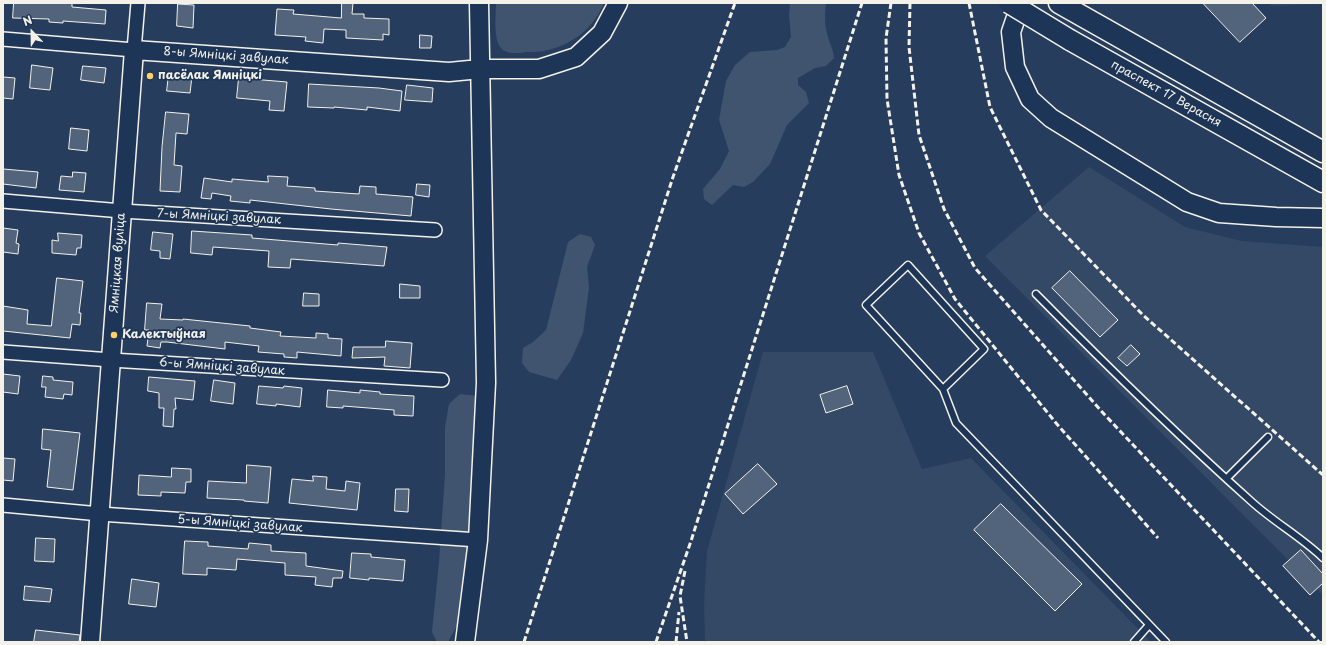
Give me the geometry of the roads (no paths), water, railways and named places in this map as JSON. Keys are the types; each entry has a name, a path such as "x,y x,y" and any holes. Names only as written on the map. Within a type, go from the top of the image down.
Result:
{"main road":[{"path":"465,642 478,540 486,383 479,3"},
{"name":"8-ы Ямніцкі завулак","path":"134,50 449,72 480,69 538,69 576,56 602,33 618,3"},
{"name":"праспект 17 Верасня","path":"1010,3 1070,40 1323,182"},
{"path":"1021,3 1011,32 1015,68 1030,99 1051,118 1186,202 1219,213 1276,217 1323,218"},
{"name":"праспект 17 Верасня","path":"1059,3 1323,152"},
{"name":"Ямніцкая вуліца","path":"90,642 134,50"}],"street":[{"name":"Ямніцкая вуліца","path":"134,50 138,3"},
{"name":"8-ы Ямніцкі завулак","path":"3,39 134,50"},
{"name":"7-ы Ямніцкі завулак","path":"3,201 122,211 435,230"},
{"name":"6-ы Ямніцкі завулак","path":"3,352 442,380"},
{"name":"5-ы Ямніцкі завулак","path":"3,505 100,514 478,540"}],"lane":[{"path":"943,389 984,349 908,265 866,305 943,389 956,423 1166,642"},
{"path":"1036,294 1125,384 1253,503 1314,549 1323,558"},
{"path":"1227,478 1268,437"},
{"path":"1134,642 1149,625"}],"railway":[{"path":"524,642 673,177 735,3"},
{"path":"656,642 691,541 862,3"},
{"path":"891,3 886,38 887,99 899,175 919,233 955,299 1056,423 1158,538"},
{"path":"910,3 909,47 919,135 944,209 975,268 1104,414 1319,642"},
{"path":"969,3 990,107 1041,210 1143,315 1323,475"},
{"path":"685,571 680,596 687,642"},
{"path":"676,642 679,612"}],"place":[{"name":"пасёлак Ямніцкі","path":"150,76"},
{"name":"Калектыўная","path":"114,335"}]}
